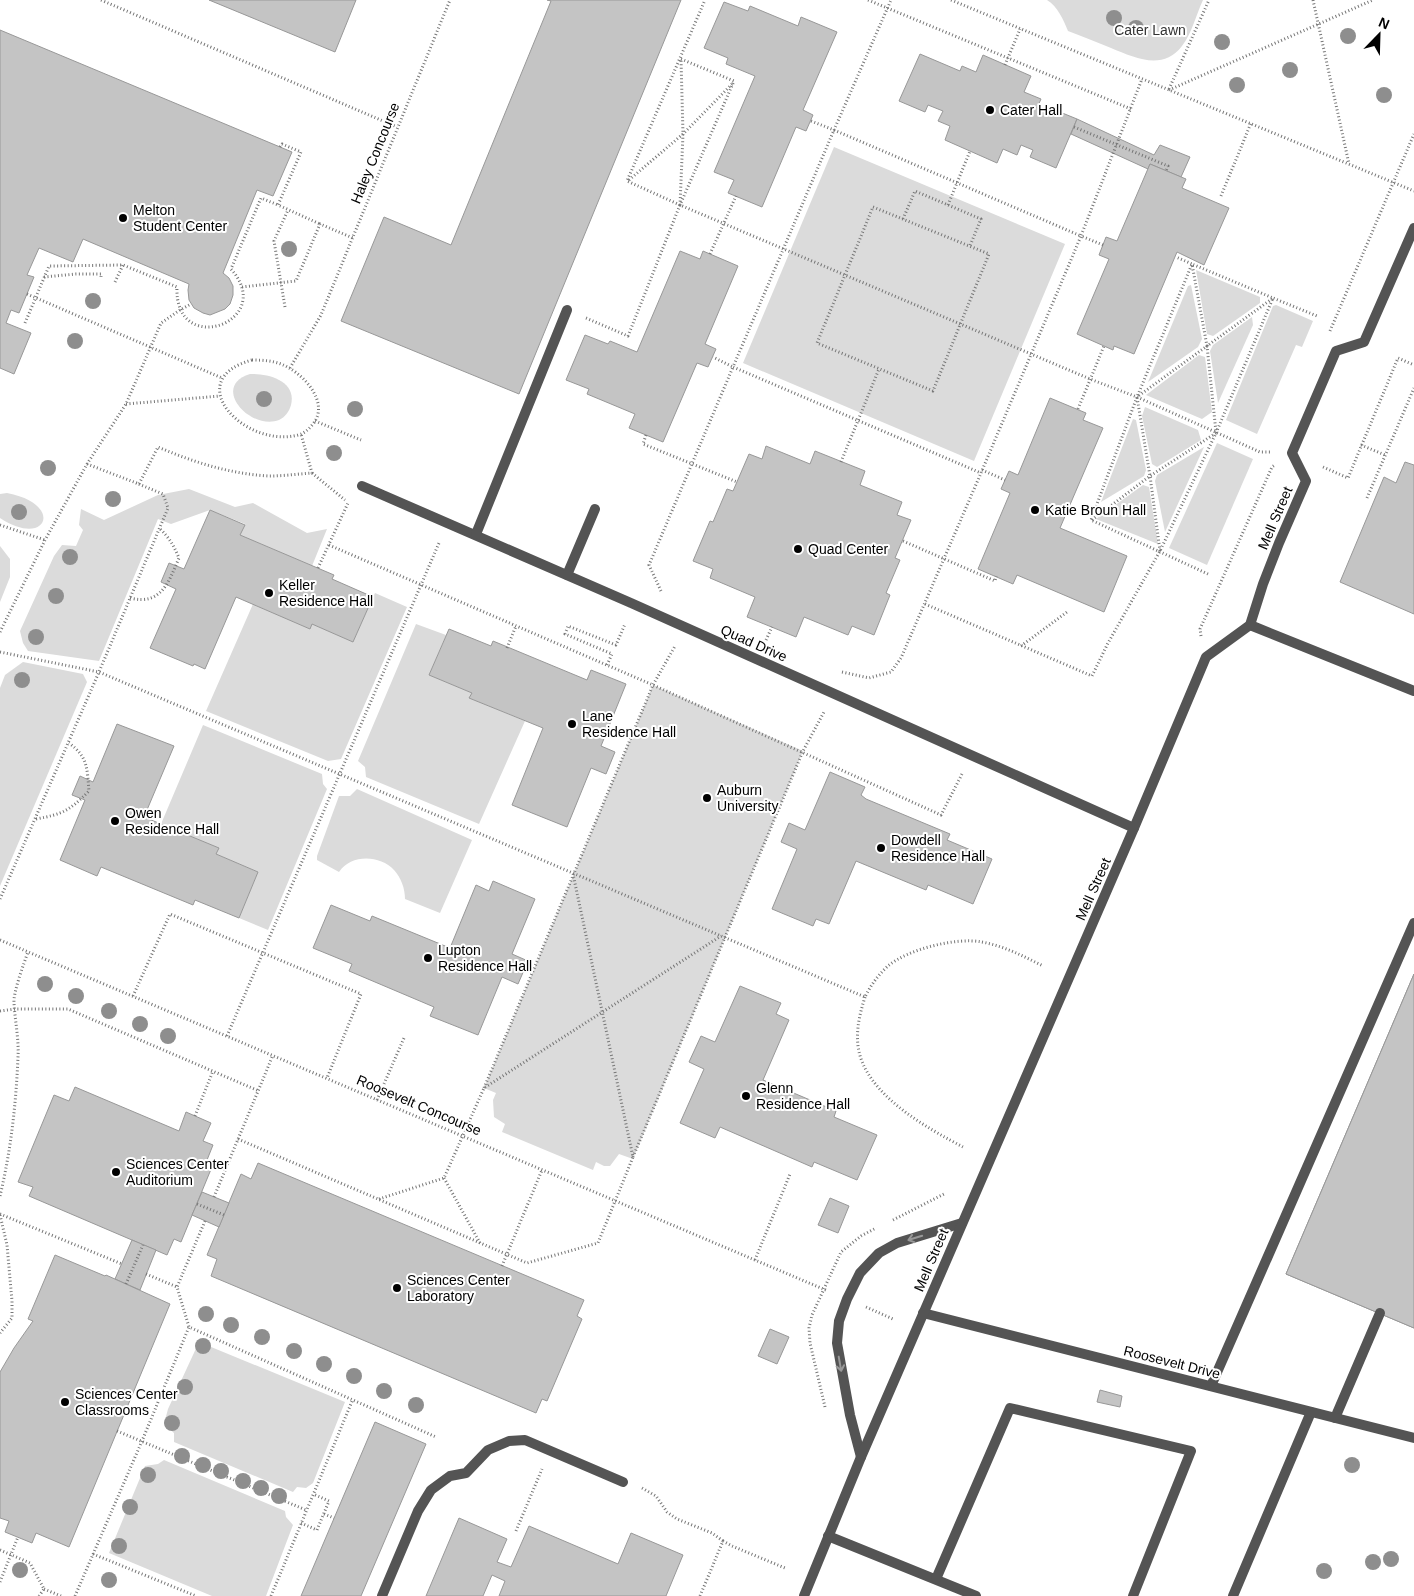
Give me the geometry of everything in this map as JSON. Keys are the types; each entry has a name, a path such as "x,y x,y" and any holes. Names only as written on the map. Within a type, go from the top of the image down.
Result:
{"street":[{"path":"1292,453 1336,350 1364,342 1414,228"},
{"path":"476,534 567,310"},
{"name":"Mell Street","path":"1250,625 1263,584 1306,481 1292,453"},
{"name":"Quad Drive","path":"362,486 476,534 1134,828"},
{"path":"567,575 594,509"},
{"path":"1206,657 1250,625 1414,691"},
{"name":"Mell Street","path":"804,1596 861,1457 1134,828 1206,657"},
{"path":"1211,1386 1414,923"},
{"path":"861,1457 850,1415 837,1343 839,1321 847,1299 860,1273 880,1253 897,1243 962,1223"},
{"name":"Roosevelt Drive","path":"923,1313 1414,1438"},
{"path":"1335,1418 1380,1313"},
{"path":"936,1580 1010,1408 1192,1451 1133,1596"},
{"path":"1234,1596 1311,1412"},
{"path":"382,1596 418,1511 431,1490 450,1476 466,1473 488,1450 509,1441 525,1440 623,1482"},
{"path":"828,1536 976,1596"}],"path":[{"path":"101,0 397,127"},
{"name":"Haley Concourse","path":"290,368 321,315 450,0"},
{"path":"627,182 705,0"},
{"path":"868,0 1131,108"},
{"path":"667,594 659,590 649,565 783,248 891,0"},
{"path":"950,0 1414,191"},
{"path":"1169,90 1209,0"},
{"path":"1313,0 1349,164"},
{"path":"1169,90 1373,0"},
{"path":"1005,65 1020,29"},
{"path":"681,59 734,81"},
{"path":"680,205 683,134 681,59"},
{"path":"841,672 869,678 891,672 902,658 1081,236 1142,79"},
{"path":"627,182 683,134 734,81"},
{"path":"567,310 628,336 680,205 734,81"},
{"path":"811,121 1103,245"},
{"path":"1221,196 1251,123"},
{"path":"1074,127 1168,166 1166,171"},
{"path":"1336,350 1330,332 1414,134"},
{"path":"278,205 301,152 282,144 280,147"},
{"path":"948,205 970,151"},
{"path":"627,182 1137,397 1260,452"},
{"path":"903,219 915,191 981,220 970,246"},
{"path":"710,254 736,196"},
{"path":"25,323 49,266 123,265 177,288 180,310 196,325 206,328 226,324 235,317 243,298 242,287 238,277 231,269 261,198 353,238"},
{"path":"873,207 903,219 989,254 933,391 817,343 873,207"},
{"path":"285,307 274,241 288,210"},
{"path":"242,287 296,281 320,224"},
{"path":"1176,257 1317,316"},
{"path":"1192,264 1207,346 1216,433"},
{"path":"1091,520 1137,397 1192,264"},
{"path":"115,282 123,265"},
{"path":"44,277 76,274 101,274 101,277"},
{"path":"27,294 222,378"},
{"path":"1137,397 1273,298"},
{"path":"925,604 1092,676 1108,643 1160,551 1216,433 1273,298"},
{"path":"0,632 45,540 87,464 126,404 161,323 192,304"},
{"path":"1078,409 1104,346"},
{"path":"713,358 858,421 1005,480"},
{"path":"1326,469 1348,478 1398,358 1414,365"},
{"path":"252,360 276,362 290,368 305,381 319,404 319,412 309,429 301,434 286,438 269,436 253,430 231,416 220,396 222,378 228,371 236,365 252,360"},
{"path":"841,462 879,369"},
{"path":"1367,498 1414,388"},
{"path":"126,404 220,396"},
{"path":"1137,397 1160,551"},
{"path":"315,421 361,440"},
{"path":"1091,520 1150,476 1216,433"},
{"path":"301,434 312,473 348,503 318,568"},
{"path":"646,435 643,444 737,482"},
{"path":"1361,445 1385,456"},
{"path":"136,483 139,484 158,448 209,467 226,470 269,476 312,473"},
{"path":"1206,657 1200,629 1220,581 1231,562 1272,467 1292,453"},
{"path":"0,899 69,743 168,508 163,494 87,464"},
{"path":"1091,520 1208,574"},
{"path":"0,525 45,540"},
{"path":"130,598 152,598 168,585 173,574 179,558 174,545 159,528"},
{"path":"903,541 995,582 996,576"},
{"path":"227,1036 439,543"},
{"path":"329,545 654,685 942,815 963,774"},
{"path":"1021,646 1067,612"},
{"path":"607,665 612,654 565,634 568,626 616,645 625,624"},
{"path":"507,648 516,626"},
{"path":"766,640 772,627"},
{"path":"758,636 774,644"},
{"path":"378,1199 444,1178 484,1088 573,873 654,685 675,646"},
{"path":"0,652 99,672 866,997"},
{"path":"238,1139 527,1263 598,1243 803,751 824,712"},
{"path":"35,819 59,814 75,805 89,791 87,768 81,752 69,743"},
{"path":"573,873 633,1157"},
{"path":"132,996 170,914 362,994 327,1078"},
{"path":"484,1088 724,937"},
{"name":"Roosevelt Concourse","path":"0,940 829,1292"},
{"path":"966,1148 936,1132 903,1110 881,1090 866,1070 858,1047 857,1033 858,1020 866,997 879,975 899,959 915,952 965,940 982,942 1016,953 1043,966"},
{"path":"0,1196 14,1119 18,1053 14,1002 28,952"},
{"path":"0,1010 68,1010 258,1091"},
{"path":"377,1100 404,1038"},
{"path":"214,1197 273,1056"},
{"path":"194,1116 213,1071"},
{"path":"502,1266 542,1170"},
{"path":"755,1260 790,1174"},
{"path":"444,1178 481,1244"},
{"path":"197,1204 224,1215"},
{"path":"0,1215 122,1264"},
{"path":"0,1215 7,1245 12,1318 0,1334"},
{"path":"75,1596 189,1327 177,1287 205,1221"},
{"path":"126,1284 143,1244"},
{"path":"146,1274 177,1287"},
{"path":"865,1307 893,1319"},
{"path":"189,1327 436,1437"},
{"path":"271,1596 353,1399"},
{"path":"117,1431 306,1510"},
{"path":"516,1531 542,1469 540,1465"},
{"path":"623,1482 642,1488 656,1496 667,1512 677,1519 712,1533 732,1546 785,1568"},
{"path":"301,1523 317,1530 324,1514 329,1501 313,1494"},
{"path":"324,1514 334,1518"},
{"path":"0,1582 18,1537"},
{"path":"700,1596 723,1541"},
{"path":"0,1550 30,1563 44,1589 60,1596"},
{"path":"93,1554 196,1596"},
{"path":"39,1596 44,1589"}],"green space":[{"name":"Cater Lawn","path":"1047,0 1203,0 1191,30 1182,46 1174,54 1166,58 1148,60 1068,31 1057,10"},
{"path":"834,147 1065,244 974,461 743,363"},
{"path":"1196,270 1260,297 1260,303 1213,336 1207,334"},
{"path":"1191,285 1202,339 1198,347 1148,382 1188,286"},
{"path":"1276,305 1313,321 1302,347 1296,345 1257,434 1226,420 1273,306"},
{"path":"1252,317 1253,325 1218,403 1210,351 1213,345"},
{"path":"1199,355 1205,357 1212,412 1202,419 1146,395"},
{"path":"250,374 265,375 280,380 290,390 292,397 291,405 288,412 279,420 268,422 257,419 239,406 234,397 234,388 239,380"},
{"path":"1145,407 1198,430 1201,440 1157,467 1152,464 1142,416"},
{"path":"1133,419 1136,420 1146,470 1144,476 1101,502"},
{"path":"1217,443 1253,459 1207,565 1169,548"},
{"path":"1204,447 1165,532 1155,481 1157,475"},
{"path":"1143,485 1149,487 1158,544 1096,519"},
{"path":"189,489 235,507 253,503 307,533 327,529 312,566 240,535 245,524 210,510 171,524 158,519 99,661 28,651 23,643 20,631 54,556 62,545 76,546 83,530 79,525 81,509 104,520 158,495"},
{"path":"7,493 25,499 37,506 43,514 43,521 38,527 29,529 16,526 0,518 0,494"},
{"path":"0,546 10,559 10,577 0,602"},
{"path":"375,593 407,607 341,759 328,761 206,711 253,604 310,629 312,624 353,642"},
{"path":"416,624 446,635 429,675 472,693 470,698 525,721 479,824 366,777 365,767 358,761"},
{"path":"23,662 83,674 87,682 0,886 0,688 5,675"},
{"path":"653,685 803,751 633,1159 619,1154 610,1166 604,1166 596,1162 593,1170 502,1132 505,1124 494,1117 493,1100 496,1093 484,1088"},
{"path":"203,725 322,774 323,784 327,789 268,930 239,918 258,872 216,854 219,848 161,824"},
{"path":"357,789 472,840 440,913 405,899 399,876 381,861 374,859 358,860 344,866 339,872 317,860 339,796 350,796"},
{"path":"199,1342 345,1402 313,1483 306,1488 297,1487 293,1492 174,1442 174,1433 164,1424 168,1409"},
{"path":"164,1460 285,1511 286,1517 293,1525 266,1596 212,1596 109,1553 145,1466 158,1464"}],"building":[{"path":"209,0 356,0 335,52"},
{"path":"547,0 681,0 519,394 341,321 384,217 451,245 551,1"},
{"path":"724,2 748,11 750,6 798,26 801,17 837,32 803,110 813,115 806,131 796,127 762,207 728,193 734,180 714,172 755,76 726,64 728,58 704,48"},
{"name":"Melton Student Center","path":"0,30 292,152 273,196 257,190 223,273 229,278 233,286 230,304 225,309 210,315 203,313 194,308 189,300 189,284 83,239 73,262 39,248 27,275 34,277 19,313 11,310 6,323 31,333 14,374 0,368"},
{"name":"Cater Hall","path":"920,54 960,71 962,66 976,72 983,55 1031,76 1024,92 1041,99 1037,108 1048,113 1050,108 1077,119 1056,168 1030,157 1033,150 1021,145 1017,155 1003,149 997,163 945,140 950,126 938,121 943,111 928,105 925,112 899,101"},
{"path":"1077,119 1154,155 1160,145 1190,157 1181,177 1150,164 1148,169 1071,134"},
{"path":"1150,164 1186,179 1182,188 1229,208 1204,265 1177,252 1134,354 1114,346 1113,350 1077,334 1109,259 1099,255 1106,237 1117,241"},
{"path":"680,251 700,259 703,251 738,266 705,344 716,349 708,367 697,363 663,442 629,428 635,414 587,394 589,389 566,380 585,335 608,344 610,341 637,352"},
{"name":"Katie Broun Hall","path":"1050,398 1086,413 1083,420 1103,428 1060,528 1127,556 1104,612 1017,575 1013,584 978,569 1010,493 1001,489 1009,471 1018,475"},
{"name":"Quad Center","path":"766,446 810,464 815,451 865,471 860,485 902,502 897,515 911,520 895,558 900,560 886,593 890,595 874,635 852,626 848,635 804,617 796,637 747,617 755,597 710,578 713,569 693,561 710,521 713,522 727,489 733,491 749,454 762,459"},
{"path":"1405,462 1414,465 1414,614 1340,582 1384,477 1396,483"},
{"name":"Keller Residence Hall","path":"210,510 245,525 240,535 334,575 332,579 373,597 353,642 312,624 310,629 236,597 205,669 150,648 176,589 161,582 169,563 184,569"},
{"name":"Lane Residence Hall","path":"449,629 491,646 493,641 587,680 591,670 626,684 601,746 615,752 606,774 591,768 567,827 512,805 543,728 469,698 472,693 429,675"},
{"name":"Owen Residence Hall","path":"117,724 174,746 144,817 219,848 216,854 258,872 239,918 195,900 193,905 101,867 97,876 60,860 85,800 72,795 80,776 93,782"},
{"name":"Dowdell Residence Hall","path":"830,772 865,787 861,795 866,799 950,834 947,840 992,859 973,904 928,885 926,890 856,861 829,924 816,919 813,926 772,909 797,849 781,842 789,823 805,830"},
{"name":"Lupton Residence Hall","path":"493,881 535,899 512,954 528,961 518,984 502,977 478,1035 430,1016 434,1007 349,971 352,964 313,948 331,905 370,921 372,916 450,948 476,885 489,891"},
{"path":"1414,974 1414,1328 1286,1274"},
{"path":"1414,974 1414,1328 1286,1274"},
{"name":"Glenn Residence Hall","path":"740,986 781,1003 776,1014 789,1020 763,1080 836,1111 834,1117 877,1135 857,1180 814,1162 812,1167 720,1127 715,1138 680,1123 704,1069 689,1062 701,1036 715,1042"},
{"name":"Sciences Center Auditorium","path":"75,1087 179,1131 186,1112 211,1123 203,1141 213,1145 207,1160 214,1162 181,1242 174,1239 167,1255 29,1196 33,1187 18,1182 54,1095 69,1101"},
{"name":"Sciences Center Laboratory","path":"258,1163 584,1300 577,1316 582,1319 547,1401 542,1399 536,1413 211,1276 217,1259 207,1255 241,1174 251,1179"},
{"path":"202,1192 229,1203 219,1227 192,1215"},
{"path":"830,1198 849,1206 838,1233 818,1225"},
{"path":"132,1240 156,1250 140,1290 115,1279"},
{"name":"Sciences Center Classrooms","path":"55,1255 106,1275 170,1304 69,1547 36,1533 32,1543 5,1532 9,1521 0,1518 0,1372 33,1321 28,1319"},
{"path":"770,1329 789,1337 777,1364 758,1356"},
{"path":"1100,1390 1122,1396 1120,1407 1097,1402"},
{"path":"375,1422 426,1444 361,1596 301,1596"},
{"path":"459,1518 507,1539 497,1562 511,1567 529,1526 618,1564 631,1533 683,1555 666,1596 499,1596 505,1581 492,1575 483,1596 426,1596"}],"place":[{"name":"Cater Hall","path":"990,110"},
{"name":"Melton Student Center","path":"123,218"},
{"name":"Katie Broun Hall","path":"1035,510"},
{"name":"Quad Center","path":"798,549"},
{"name":"Keller Residence Hall","path":"269,593"},
{"name":"Lane Residence Hall","path":"572,724"},
{"name":"Auburn University","path":"707,798"},
{"name":"Owen Residence Hall","path":"115,821"},
{"name":"Dowdell Residence Hall","path":"881,848"},
{"name":"Lupton Residence Hall","path":"428,958"},
{"name":"Glenn Residence Hall","path":"746,1096"},
{"name":"Sciences Center Auditorium","path":"116,1172"},
{"name":"Sciences Center Laboratory","path":"397,1288"},
{"name":"Sciences Center Classrooms","path":"65,1402"}]}
